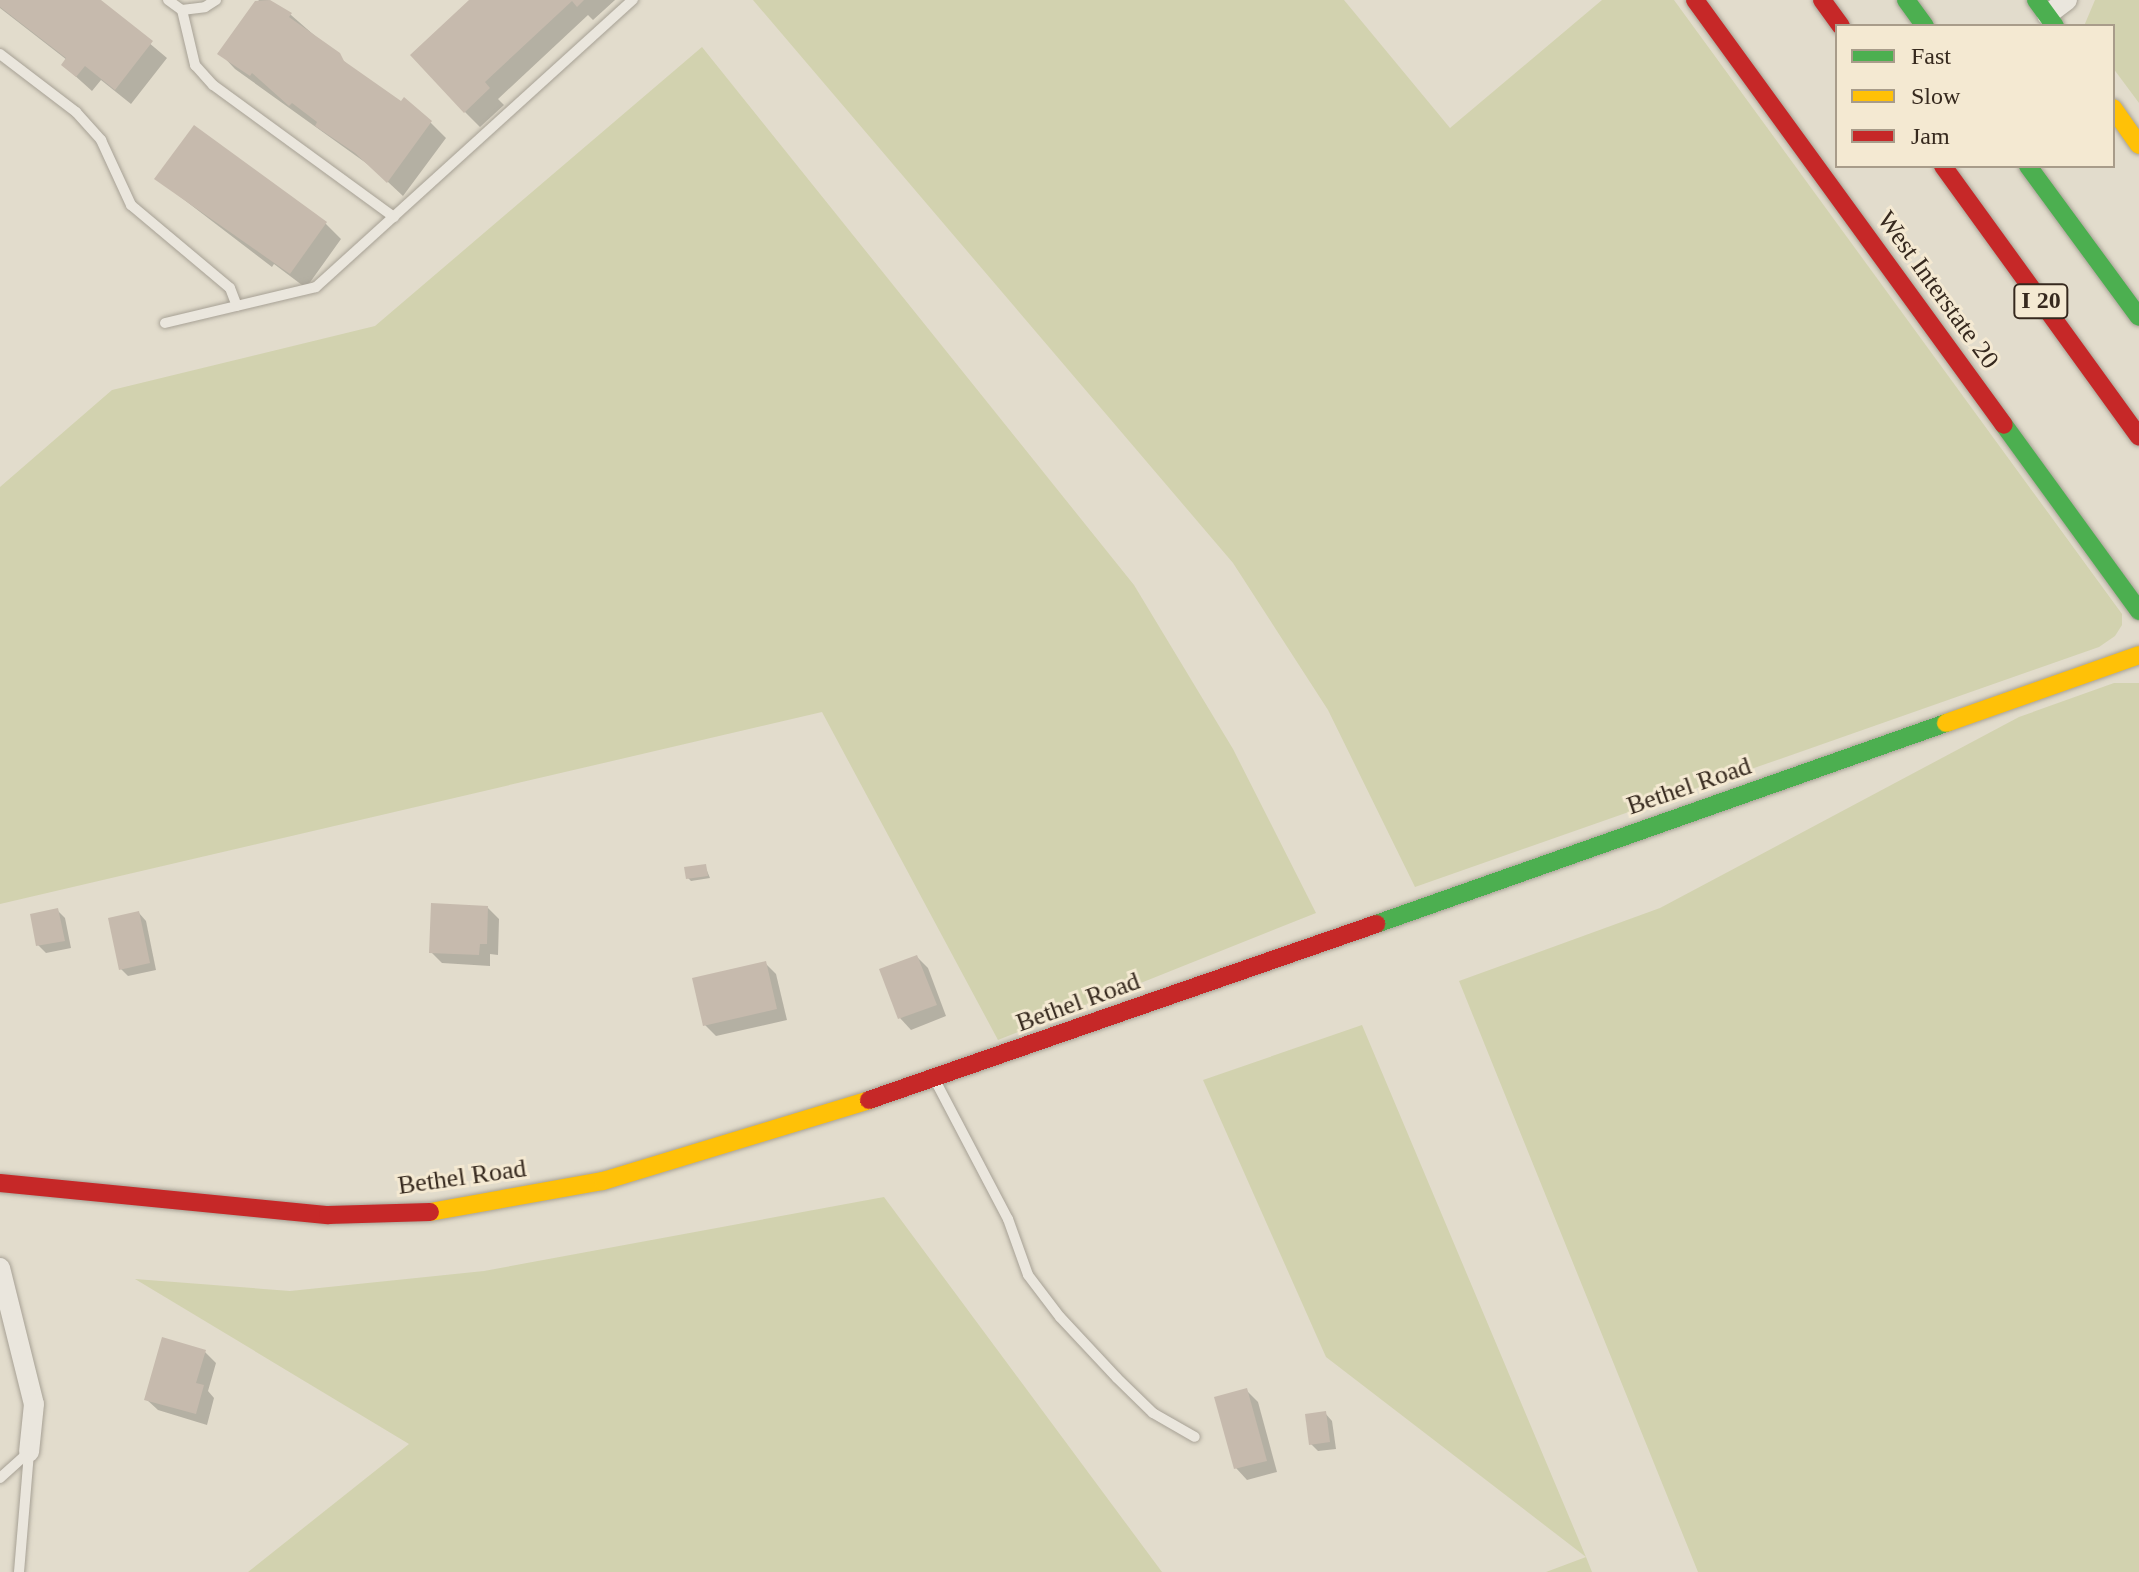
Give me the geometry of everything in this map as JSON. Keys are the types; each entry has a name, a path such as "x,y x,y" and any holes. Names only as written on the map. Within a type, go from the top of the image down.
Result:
{"main road":[{"name":"West Interstate 20","path":"1695,0 2139,611"},
{"path":"1822,0 1840,24"},
{"path":"1906,0 1924,24"},
{"path":"2115,111 2139,145"},
{"name":"I 20","path":"1944,168 2139,437"},
{"name":"I 20","path":"2029,168 2139,317"},
{"name":"Bethel Road","path":"0,1183 328,1215 447,1211 603,1181 935,1080 2139,655"}],"street":[{"path":"2046,14 2067,0"},
{"path":"0,1268 34,1404 29,1452"}],"lane":[{"path":"168,0 182,10 195,65 213,85 394,217"},
{"path":"182,10 205,7 216,0"},
{"path":"165,323 316,287 633,0"},
{"path":"0,54 76,112 101,140 131,205 230,288 237,306"},
{"path":"935,1080 1008,1219 1028,1275 1060,1317 1153,1413 1195,1437"},
{"path":"0,1478 29,1452"},
{"path":"19,1572 29,1452"}],"green space":[{"path":"753,0 1344,0 1450,128 1602,0 1674,0 2122,614 2122,625 2115,636 2099,647 1415,887 1328,710 1233,563"},
{"path":"2095,0 2139,0 2139,103 2115,71 2115,24 2085,24"},
{"path":"702,47 1134,585 1233,749 1316,913 998,1040 822,712 0,904 0,487 112,390 375,326"},
{"path":"2114,683 2139,683 2139,1572 1698,1572 1459,981 1660,908 2019,717"},
{"path":"1362,1025 1586,1557 1326,1357 1203,1080"},
{"path":"884,1197 1162,1572 248,1572 409,1444 135,1279 290,1291 484,1271"},
{"path":"1586,1557 1592,1572 1546,1572"}],"building":[{"path":"0,0 101,0 153,41 115,90 85,66 76,77 61,65 66,58 0,7"},
{"path":"270,0 292,13 289,17 340,53 344,61 401,101 404,97 432,121 387,183 355,153 315,126 317,122 292,103 289,106 252,73 250,76 217,54 255,1"},
{"path":"469,0 584,0 577,7 572,1 485,82 490,88 464,113 410,55"},
{"path":"194,125 327,222 290,274 154,179"},
{"path":"706,864 708,876 686,879 684,867"},
{"path":"431,903 488,906 487,944 480,944 479,955 429,953"},
{"path":"58,908 65,941 36,946 30,914"},
{"path":"139,911 150,963 119,970 108,918"},
{"path":"917,955 937,1005 898,1019 879,969"},
{"path":"766,961 777,1009 703,1026 692,978"},
{"path":"162,1337 206,1350 196,1383 204,1385 196,1414 144,1400"},
{"path":"1247,1388 1267,1461 1234,1469 1214,1397"},
{"path":"1326,1411 1330,1442 1309,1445 1305,1414"}],"traffic: fast":[{"path":"1906,0 1924,24"},
{"path":"2036,0 2054,24"},
{"path":"2029,168 2139,317"},
{"path":"2004,425 2139,611"},
{"path":"1376,924 1946,723"}],"traffic: slow":[{"path":"2115,111 2139,145"},
{"path":"1946,723 2139,655"},
{"path":"430,1212 603,1181 869,1100"}],"traffic: jam":[{"path":"1695,0 2004,425"},
{"path":"1822,0 1840,24"},
{"path":"1944,168 2139,437"},
{"path":"869,1100 1376,924"},
{"path":"0,1183 328,1215 430,1212"}]}
